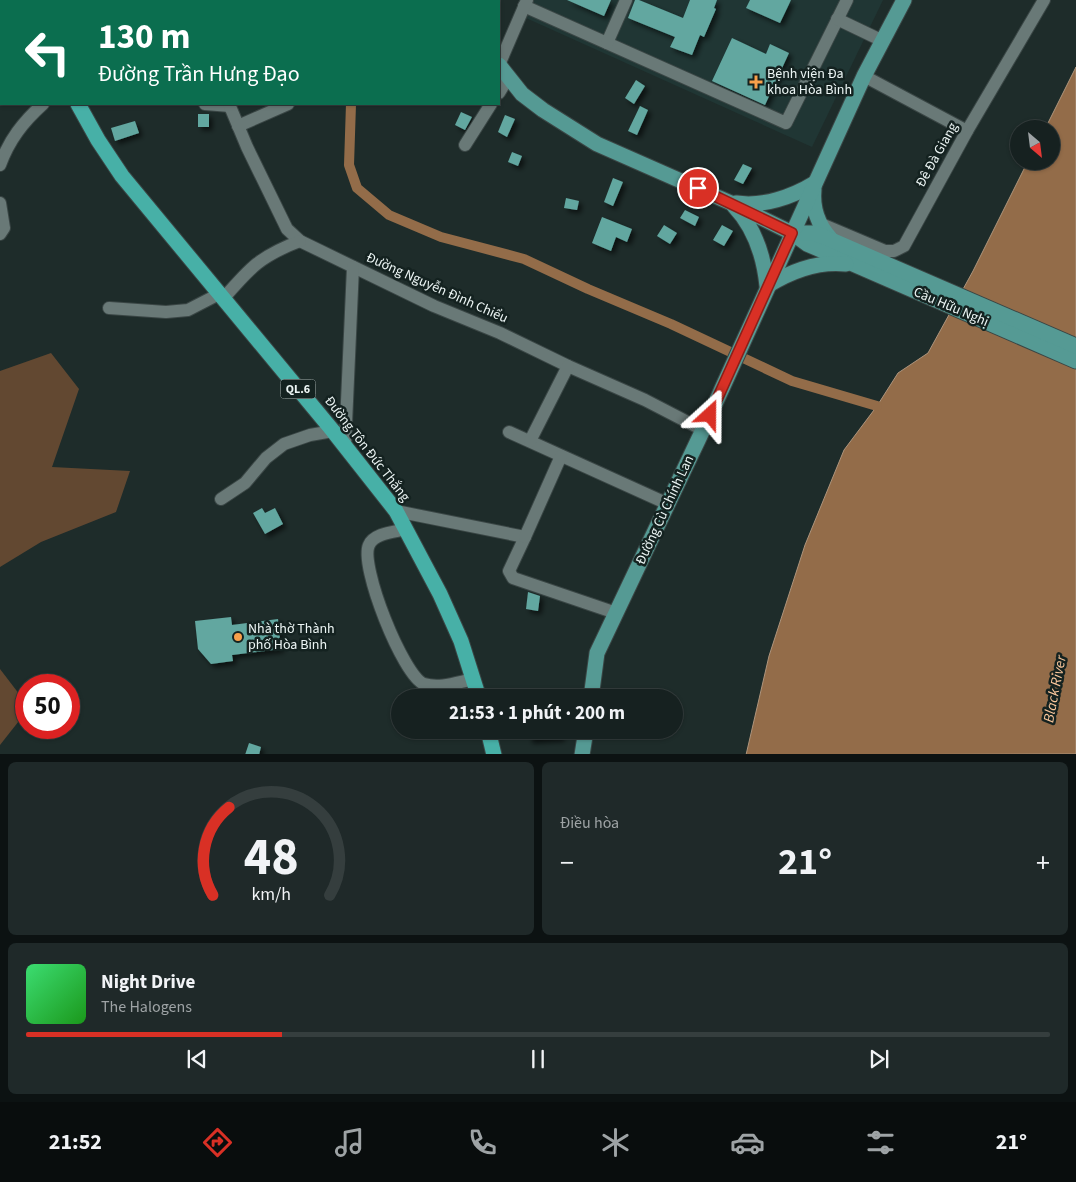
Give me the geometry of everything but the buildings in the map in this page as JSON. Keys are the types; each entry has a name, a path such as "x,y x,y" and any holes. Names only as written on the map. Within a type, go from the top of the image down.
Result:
{"highway":[{"name":"Đường Tôn Đức Thắng","path":"79,105 98,140 122,176 396,511 440,594 460,641 477,689"},
{"path":"490,739 494,754"}],"main road":[{"name":"Đường Cù Chính Lan","path":"592,689 597,653 710,415 864,76 904,0"},
{"path":"500,66 522,94 543,110 597,144 731,203 792,233 815,233 829,246"},
{"path":"731,203 748,204 772,200 796,193 815,183"},
{"path":"815,183 814,204 819,223 829,246"},
{"path":"731,203 745,220 756,241 764,262 768,286 793,272 816,265 853,264"},
{"name":"Cầu Hữu Nghị","path":"829,246 853,264 1076,361"},
{"name":"Cầu Hữu Nghị","path":"829,246 1076,346"},
{"path":"582,754 584,739"}],"street":[{"path":"607,43 626,0"},
{"path":"500,63 526,3 607,43 786,123 847,0"},
{"name":"Đê Đà Giang","path":"819,223 885,251 894,251 901,248 907,242 967,131 1044,0"},
{"path":"837,20 883,41"},
{"path":"864,76 967,131"},
{"path":"500,90 508,78"},
{"path":"0,165 11,140 23,123 42,105"},
{"name":"Đường Nguyễn Đình Chiểu","path":"229,105 287,229 300,241 434,306 500,333 645,400 703,430"},
{"path":"238,126 286,105"},
{"path":"465,145 491,105"},
{"path":"0,203 4,228 0,234"},
{"path":"109,308 166,312 188,310 221,296 250,267 281,248 300,241"},
{"path":"344,446 353,267"},
{"path":"530,441 568,366"},
{"path":"221,499 245,483 266,458 284,444 310,435 333,432"},
{"path":"510,432 668,504"},
{"path":"561,456 509,570 513,578 616,613"},
{"path":"396,511 525,538"},
{"path":"406,529 378,537 369,544 367,554 372,581 389,632 414,676 423,683 439,686 474,679"}],"shaded area":[{"name":"Bệnh viện Đa khoa Hòa Bình","path":"534,0 883,0 812,147 526,18"},
{"path":"51,353 79,389 52,467 130,471 116,512 41,542 0,567 0,371"},
{"path":"0,669 15,689 15,726 0,745"}],"water":[{"name":"Black River","path":"1076,67 1076,754 746,754 769,656 805,545 844,450 877,406 898,373 928,353 973,271 1024,170 1060,170 1060,120 1050,120"}],"waterway":[{"path":"351,105 349,165 357,188 389,215 441,237 524,259 588,289 671,324 792,381 877,406"}],"place":[{"name":"Bệnh viện Đa khoa Hòa Bình","path":"756,82"},
{"name":"Nhà thờ Thành phố Hòa Bình","path":"238,637"}],"route":[{"path":"698,188 792,233 710,415"}]}
